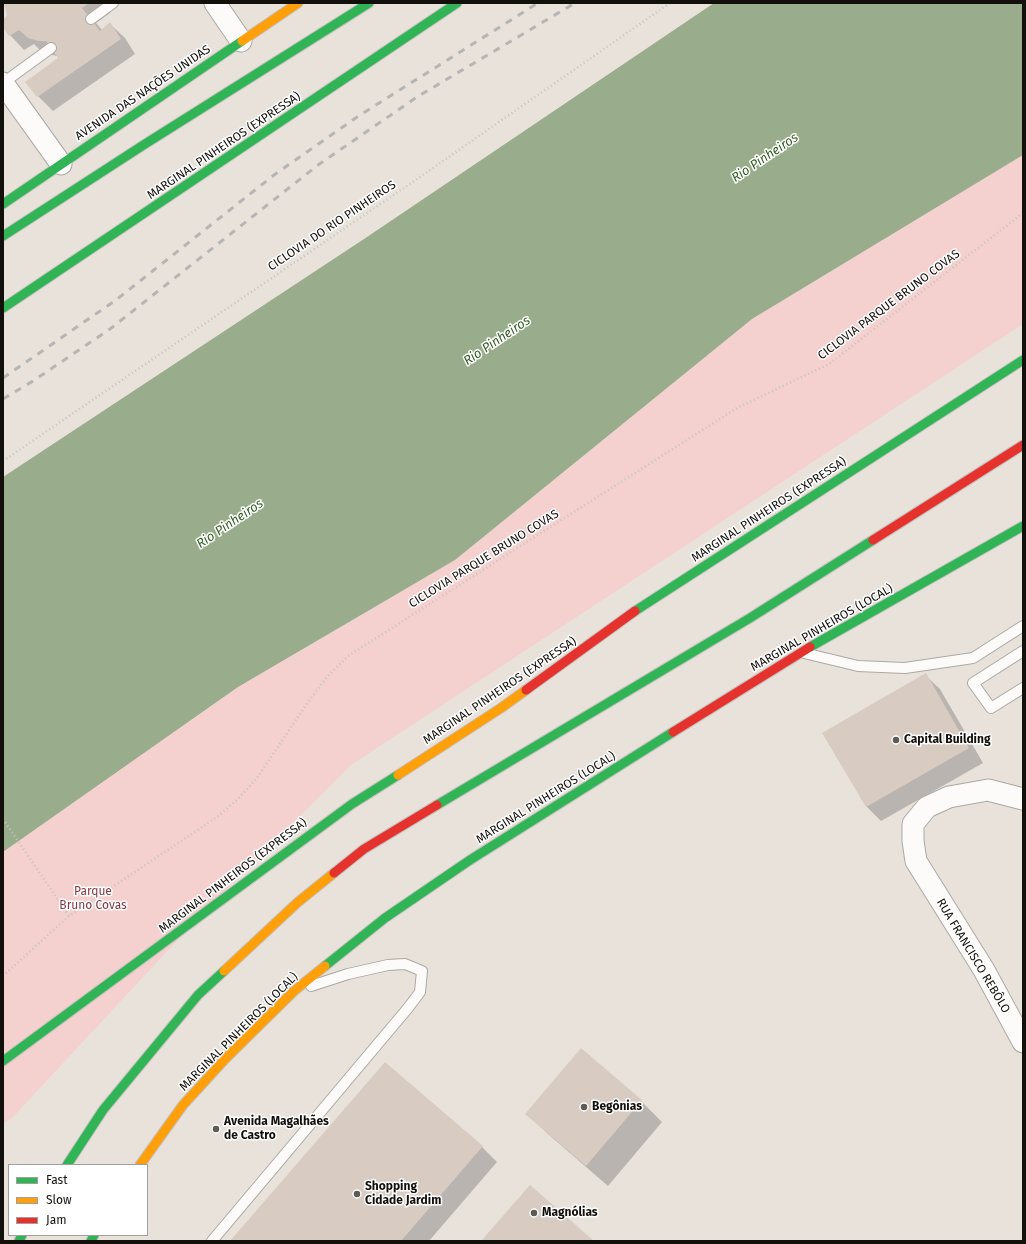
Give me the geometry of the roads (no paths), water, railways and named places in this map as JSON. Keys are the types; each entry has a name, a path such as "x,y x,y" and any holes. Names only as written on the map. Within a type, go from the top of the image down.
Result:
{"highway":[{"name":"AVENIDA DAS NAÇÕES UNIDAS","path":"3,204 298,3"},
{"path":"3,236 158,136 370,3"},
{"name":"MARGINAL PINHEIROS (EXPRESSA)","path":"3,308 457,3"},
{"name":"MARGINAL PINHEIROS (EXPRESSA)","path":"3,1061 352,804 501,708 651,600 1023,360"},
{"path":"68,1164 103,1110 198,995 298,902 364,849 750,618 1023,445"},
{"name":"MARGINAL PINHEIROS (LOCAL)","path":"141,1164 183,1105 226,1058 294,991 385,918 470,860 800,653 1023,526"}],"street":[{"path":"215,3 241,41"},
{"path":"3,83 61,164"},
{"name":"RUA FRANCISCO REBÔLO","path":"1023,798 988,790 949,797 927,807 913,824 913,841 916,861 984,970 1023,1042"}],"lane":[{"path":"91,19 113,3"},
{"path":"3,83 51,48"},
{"path":"800,653 858,666 905,668 973,658 1023,626"},
{"path":"1023,651 973,683 991,708 1023,688"},
{"path":"212,1241 408,1008 420,992 422,971 405,964 388,965 348,974 294,991"}],"water":[{"name":"Rio Pinheiros","path":"714,3 1023,3 1023,155 752,319 455,560 238,687 3,852 3,477 367,237"}],"railway":[{"path":"3,378 116,300 274,175 360,115 538,3"},
{"path":"3,399 33,381 110,329 318,165 417,97 575,3"}],"place":[{"name":"Capital Building","path":"896,740"},
{"name":"Begônias","path":"584,1107"},
{"name":"Avenida Magalhães de Castro","path":"216,1129"},
{"name":"Shopping Cidade Jardim","path":"357,1194"},
{"name":"Magnólias","path":"534,1213"}],"park label":[{"name":"Parque Bruno Covas","path":"93,899"}]}
